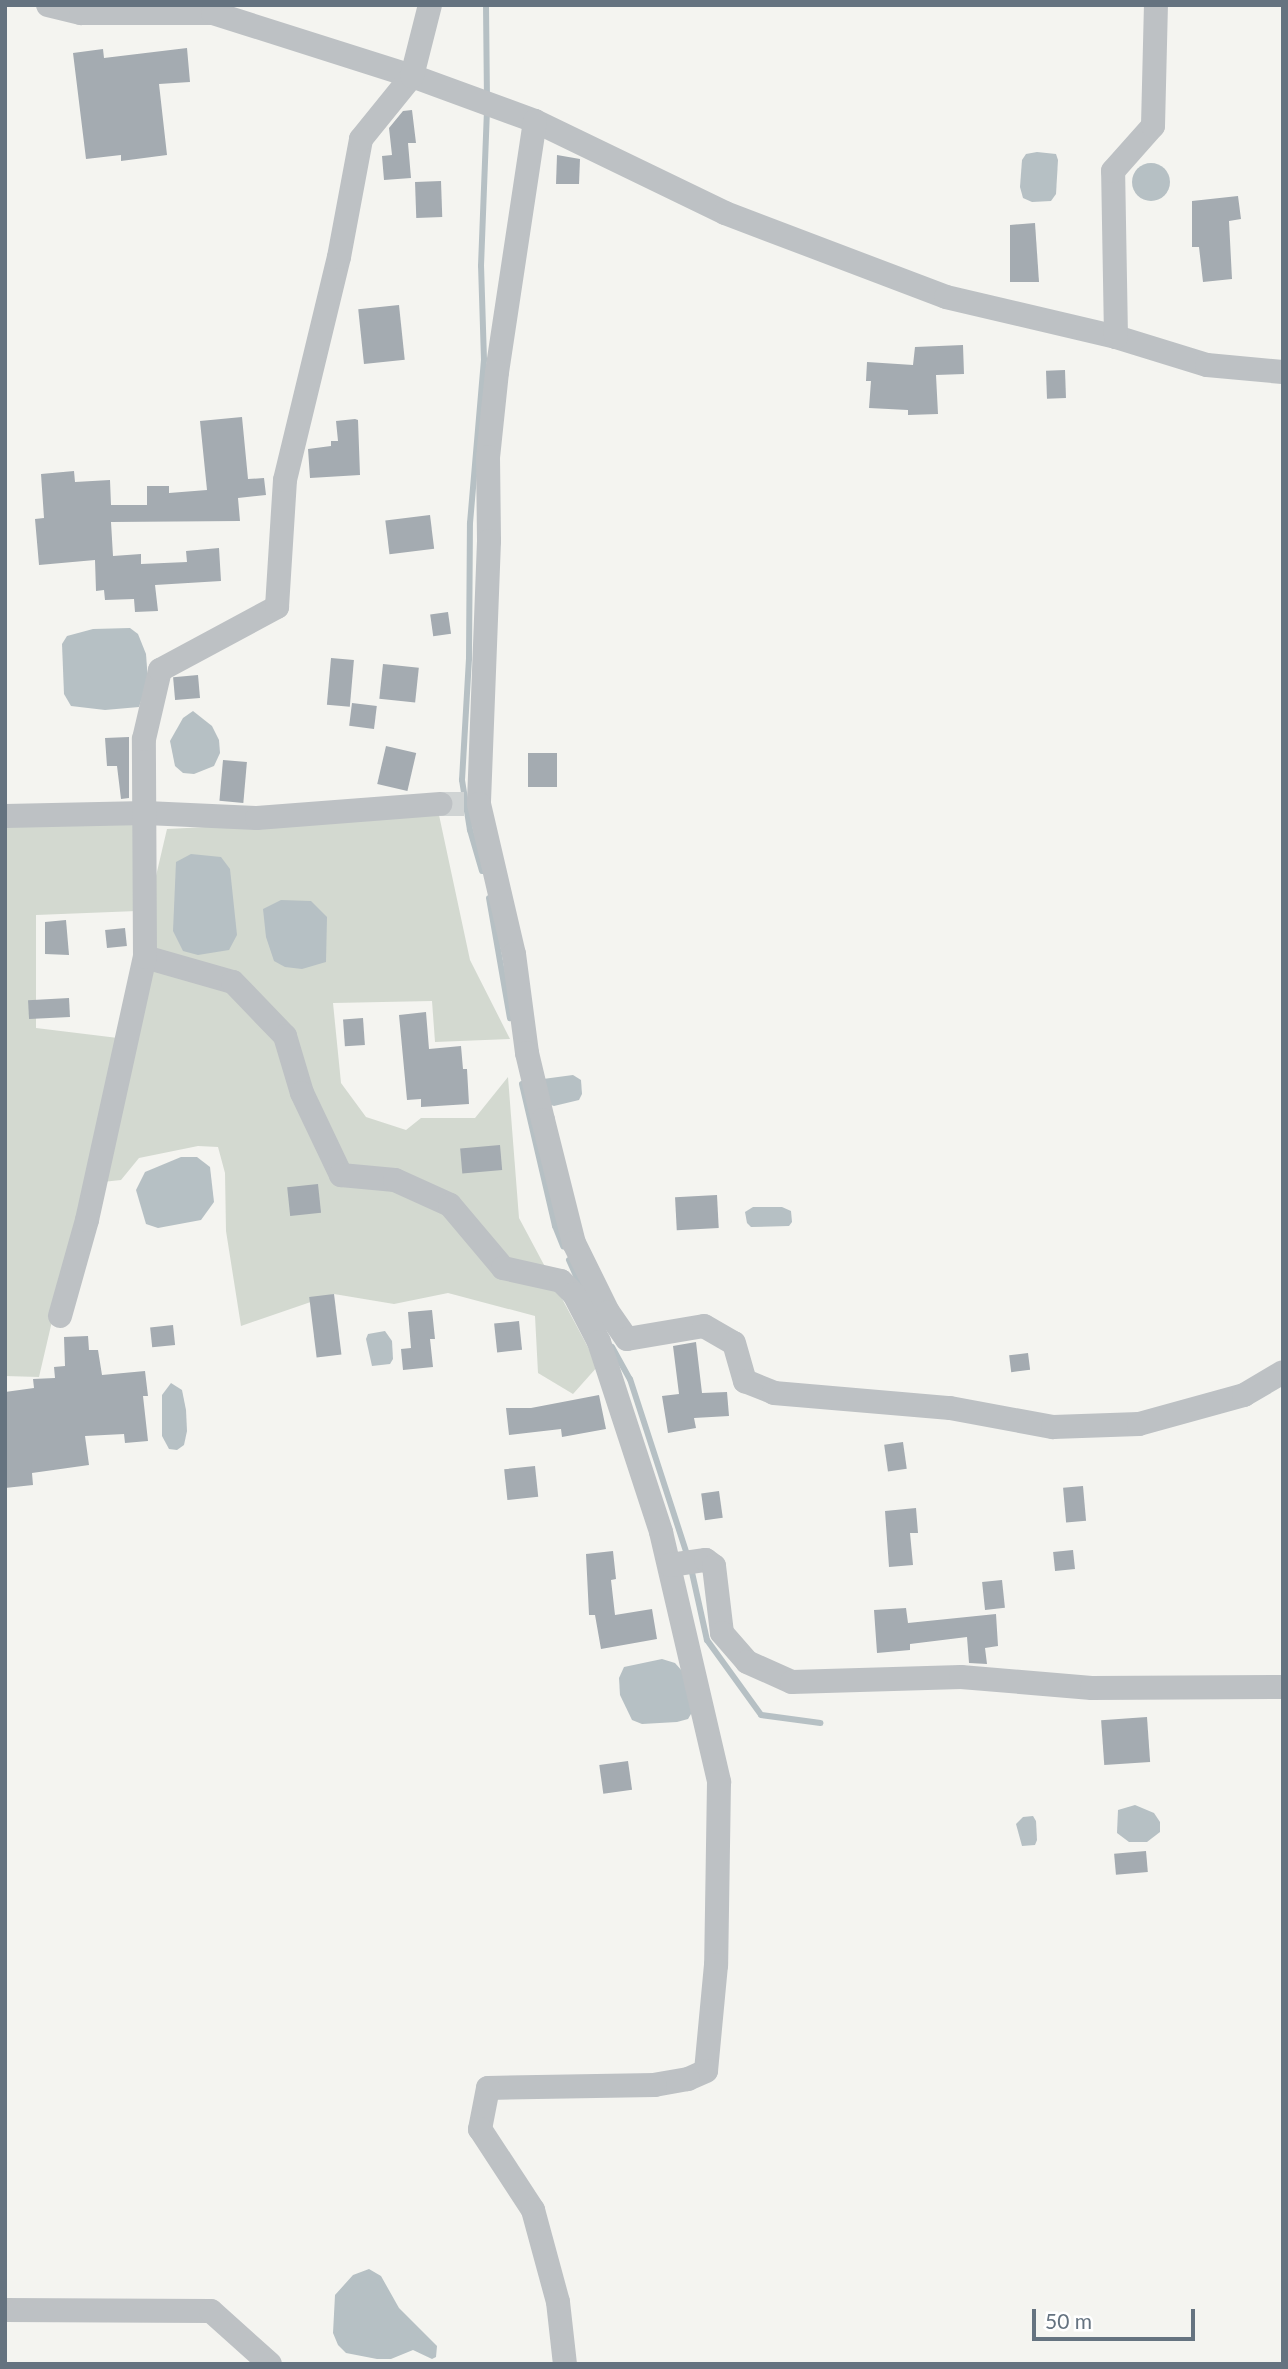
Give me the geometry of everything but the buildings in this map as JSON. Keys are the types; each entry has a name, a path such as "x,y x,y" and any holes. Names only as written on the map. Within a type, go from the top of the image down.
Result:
{"street":[{"path":"48,5 81,13 213,13 412,76 535,121 725,213 946,297 1116,337 1207,365 1283,372"},
{"path":"60,1316 87,1220 145,957 145,739 160,670 277,607 285,480 339,257 361,139 412,76 430,5"},
{"path":"1116,337 1113,170 1153,126 1156,5"},
{"path":"535,121 497,372 488,457 489,541 480,804 514,954 527,1054 574,1243 608,1312 627,1339 704,1326 734,1343 745,1381 774,1393 950,1408 1053,1427 1139,1424 1244,1395 1283,1372"},
{"path":"5,816 146,813 257,818 440,804"},
{"path":"145,957 233,982 285,1036 302,1093 341,1175 395,1180 450,1205 503,1268 561,1281 574,1294 599,1342 670,1565 719,1783 716,1965 706,2071 688,2079 654,2085 488,2088 480,2129 533,2210 558,2302 565,2364"},
{"path":"670,1565 706,1560 714,1566 722,1633 747,1662 792,1682 961,1677 1092,1688 1283,1687"},
{"path":"5,2310 211,2311 270,2364"}],"shaded area":[{"path":"1026,154 1056,154 1058,160 1056,194 1051,201 1032,202 1023,198 1020,187 1022,160"},
{"path":"1151,163 1164,169 1170,182 1164,195 1151,201 1138,195 1132,182 1138,169"},
{"path":"130,628 138,634 146,654 148,681 139,707 105,710 71,706 64,694 62,644 67,636 93,629"},
{"path":"193,711 212,726 219,740 220,753 214,766 194,774 183,773 175,766 170,741 183,718"},
{"path":"439,815 470,960 510,1039 435,1042 432,1001 333,1003 341,1083 366,1117 406,1130 421,1118 475,1118 508,1077 519,1218 598,1366 573,1394 538,1373 535,1316 448,1293 394,1304 334,1294 241,1326 226,1231 225,1173 218,1147 198,1146 139,1158 121,1180 84,1184 39,1377 5,1376 5,822 139,819 137,911 36,915 36,1028 118,1038 167,829"},
{"path":"191,854 221,857 230,869 237,935 229,950 198,955 183,951 173,931 176,862"},
{"path":"281,900 311,901 327,917 326,962 302,969 285,967 274,961 266,937 263,909"},
{"path":"573,1075 581,1080 582,1094 579,1100 554,1106 545,1103 543,1079"},
{"path":"181,1157 197,1157 210,1167 214,1202 201,1220 158,1228 146,1224 136,1190 145,1172"},
{"path":"753,1207 782,1207 791,1211 792,1222 789,1226 751,1227 747,1223 745,1212"},
{"path":"385,1331 392,1341 393,1359 390,1364 372,1366 366,1339 368,1334"},
{"path":"171,1383 182,1390 186,1410 187,1431 184,1445 177,1450 169,1449 162,1436 162,1395"},
{"path":"662,1659 675,1663 683,1672 694,1709 688,1719 642,1724 632,1720 620,1695 619,1678 624,1667"},
{"path":"1135,1805 1154,1813 1160,1822 1160,1832 1147,1842 1129,1842 1117,1833 1118,1810"},
{"path":"1033,1816 1036,1821 1037,1840 1035,1845 1022,1846 1016,1824 1023,1817"},
{"path":"369,2269 381,2276 399,2308 437,2346 436,2357 432,2359 413,2350 391,2359 377,2359 346,2353 338,2345 333,2333 335,2295 353,2275"}],"waterway":[{"path":"486,5 487,97"},
{"path":"482,871 470,830 462,780 469,659 470,523 484,360 481,266 487,112"},
{"path":"489,898 510,1018"},
{"path":"522,1084 555,1226 563,1246"},
{"path":"569,1260 580,1285"},
{"path":"612,1347 630,1379 688,1557"},
{"path":"691,1568 707,1640 761,1715 820,1723"}],"tunnel":[{"path":"440,804 479,804"}]}
